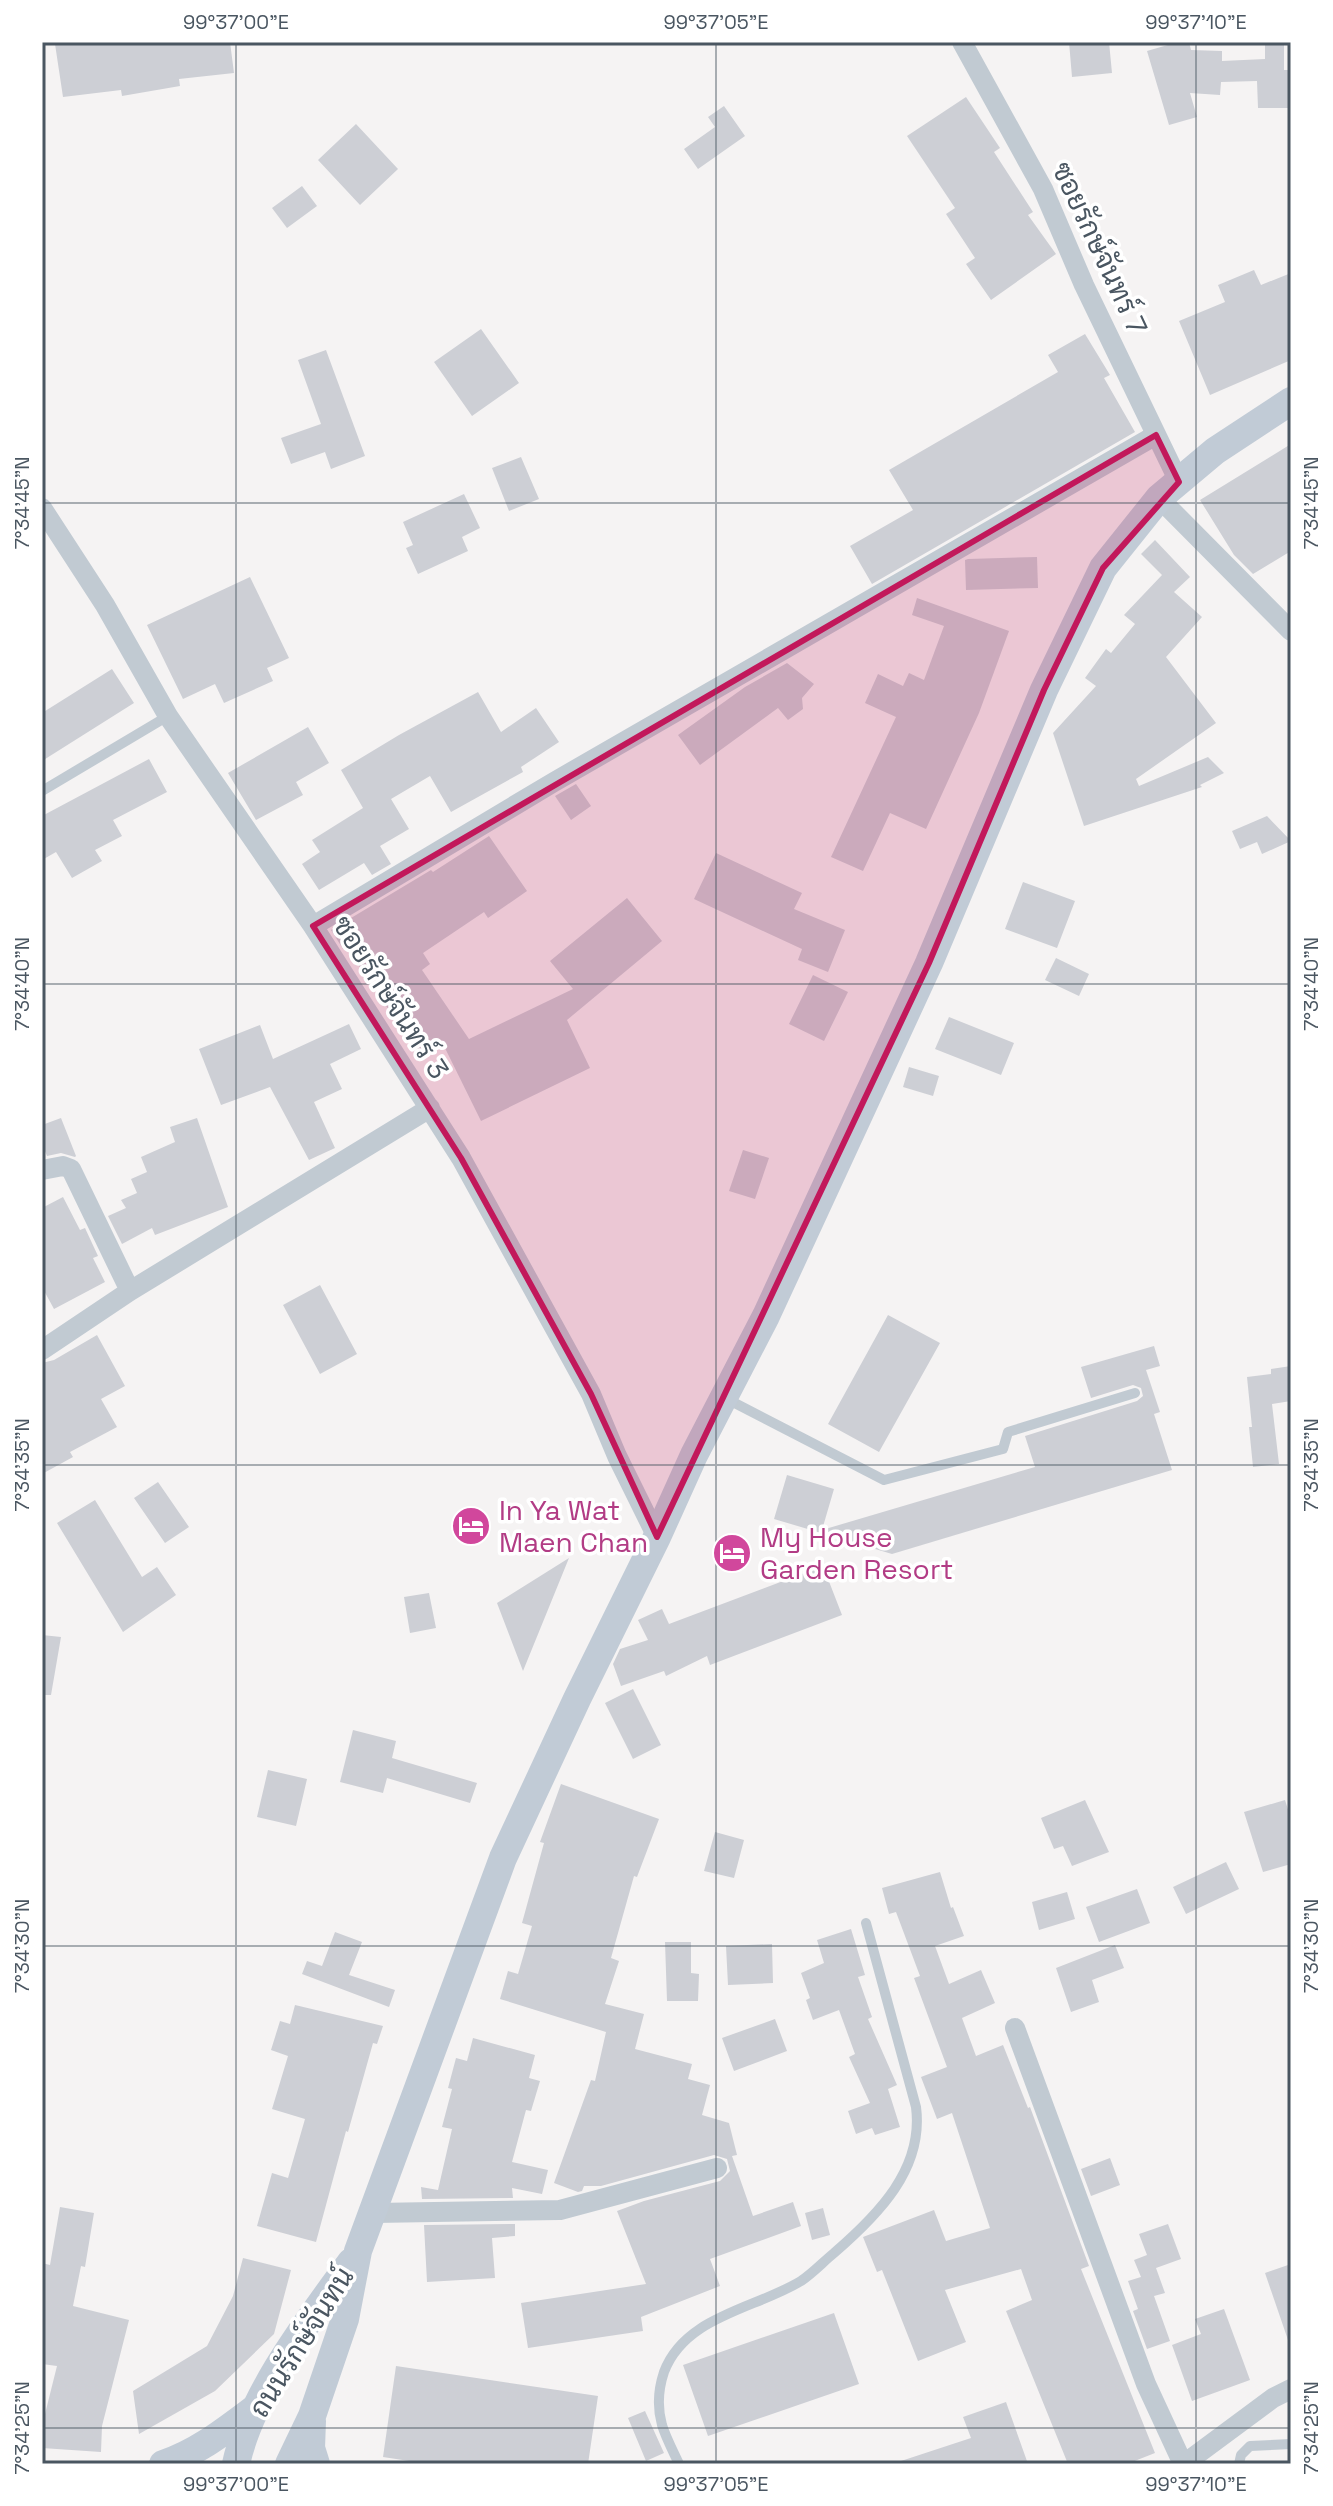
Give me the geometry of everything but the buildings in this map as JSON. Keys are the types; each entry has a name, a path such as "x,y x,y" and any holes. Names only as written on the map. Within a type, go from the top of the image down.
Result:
{"main road":[{"path":"358,2251 503,1858 694,1455 766,1316 922,977 1044,690 1103,568 1169,490 1215,451 1291,401"},
{"name":"ถนนรักษ์จันทน์","path":"236,2464 254,2409 311,2317 358,2251"},
{"name":"ถนนรักษ์จันทน์","path":"289,2464 312,2416 345,2319 358,2251"},
{"path":"163,2464 177,2460 217,2436 254,2409"},
{"path":"312,2416 311,2448 316,2464"}],"street":[{"name":"ซอยรักษ์จันทร์ 7","path":"962,42 1043,189 1084,285 1156,435 1169,490 1291,631"},
{"path":"313,926 554,782 1156,435"},
{"name":"ซอยรักษ์จันทร์ 3","path":"45,518 105,605 168,716 313,926 461,1158 591,1394 657,1537"},
{"path":"42,1350 130,1291 430,1108"},
{"path":"42,1170 63,1166 71,1169 130,1291"},
{"path":"1015,2028 1146,2384 1184,2464 1273,2398 1291,2389"},
{"path":"374,2213 560,2210 717,2168"}],"lane":[{"path":"42,791 168,716"},
{"path":"723,1397 884,1480 1003,1449 1008,1432 1135,1393"},
{"path":"679,2464 662,2427 658,2405 660,2383 670,2356 693,2331 802,2280 849,2241 885,2204 905,2173 914,2151 918,2123 916,2107 866,1923"},
{"path":"1239,2464 1241,2455 1250,2446 1291,2444"}],"highlighted area":[{"path":"1156,435 1179,482 1103,568 1044,690 929,963 657,1537 591,1394 461,1158 313,926"}],"place":[{"name":"In Ya Wat Maen Chan","path":"471,1526"},
{"name":"My House Garden Resort","path":"732,1553"}]}
